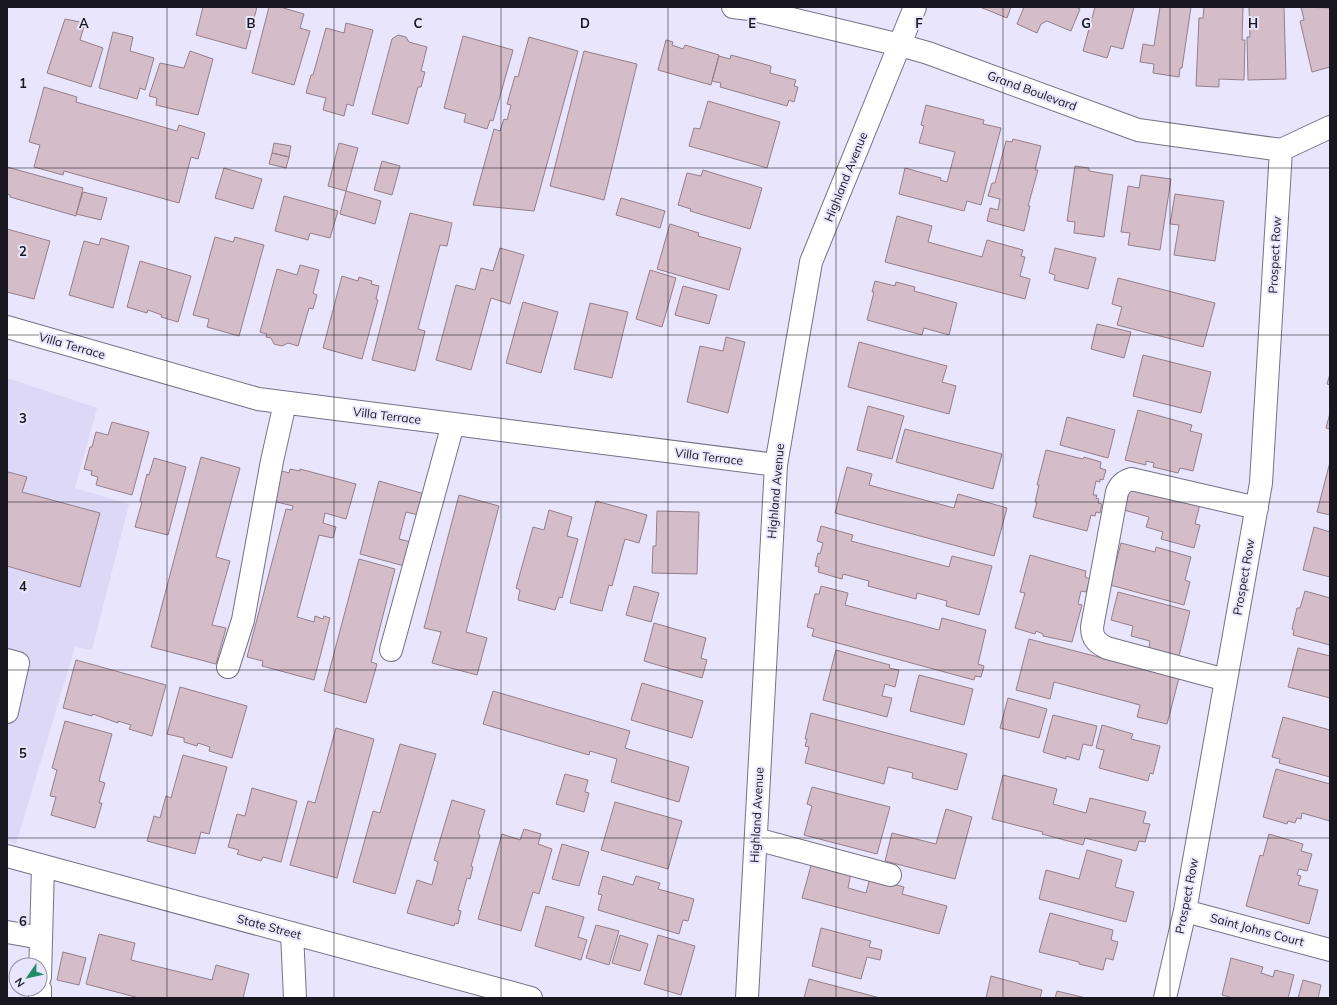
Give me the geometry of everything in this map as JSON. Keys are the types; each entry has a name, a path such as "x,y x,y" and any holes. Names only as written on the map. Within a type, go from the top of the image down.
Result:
{"street":[{"name":"Grand Boulevard","path":"733,7 900,45 928,53 1138,130 1281,150"},
{"name":"Highland Avenue","path":"747,998 776,465 811,262 915,7"},
{"path":"1281,150 1330,127"},
{"name":"Prospect Row","path":"1165,998 1185,911 1261,483 1281,150"},
{"name":"Villa Terrace","path":"7,327 258,399 776,465"},
{"path":"228,667 243,620 272,461 285,403"},
{"path":"391,650 453,424"},
{"path":"1226,680 1107,648 1100,645 1095,640 1092,634 1092,627 1117,492 1124,482 1131,479 1257,508"},
{"path":"7,660 18,663 7,712"},
{"path":"756,839 890,875"},
{"name":"State Street","path":"7,856 531,998"},
{"path":"41,957 43,866"},
{"name":"Saint Johns Court","path":"1185,911 1330,950"},
{"path":"7,932 41,938"},
{"path":"292,933 295,998"}],"shaded area":[{"path":"7,378 97,408 75,488 129,504 92,650 75,647 16,844 7,841"}],"building":[{"path":"203,7 257,7 246,49 196,35"},
{"path":"269,7 280,7 304,14 300,28 310,31 294,85 252,73"},
{"path":"980,7 1011,7 1007,18"},
{"path":"1024,7 1076,7 1080,9 1071,31 1047,21 1041,24 1037,33 1017,24"},
{"path":"1095,7 1134,7 1123,49 1111,46 1107,58 1083,51"},
{"path":"1160,7 1191,7 1182,68 1180,68 1179,77 1153,73 1154,64 1140,62 1143,44 1154,46"},
{"path":"1204,7 1243,7 1242,40 1245,40 1244,80 1219,79 1219,87 1196,86 1199,18 1203,18"},
{"path":"1249,7 1284,7 1286,79 1248,80 1247,37 1250,37"},
{"path":"1301,7 1330,8 1330,67 1312,72 1300,21 1304,20"},
{"path":"65,19 85,23 80,40 103,48 91,87 47,73"},
{"path":"346,23 373,30 353,106 347,104 344,116 323,110 326,98 306,93 311,75 313,75 326,28 344,33"},
{"path":"113,32 133,37 130,51 154,58 145,90 140,88 137,99 99,88"},
{"path":"398,35 406,37 409,42 427,47 421,71 425,72 421,87 418,87 408,124 372,114 392,39"},
{"path":"463,36 513,50 493,121 490,120 487,129 464,122 466,114 444,108"},
{"path":"529,37 578,51 534,211 473,205 494,129 500,131 504,119 507,120 511,105 507,104 515,76 518,77"},
{"path":"666,40 673,42 672,45 683,49 685,45 719,55 711,85 658,70"},
{"path":"190,51 213,59 198,115 156,105 157,98 149,96 160,63 184,68"},
{"path":"584,51 637,64 604,200 550,186"},
{"path":"731,55 771,66 770,73 796,80 794,86 798,87 794,102 789,100 787,106 720,87 721,83 712,81 719,56 730,59"},
{"path":"44,87 77,97 76,102 177,131 179,125 205,133 198,159 191,157 179,203 64,171 63,175 34,167 40,145 29,142"},
{"path":"708,101 780,122 767,168 689,146 694,128 700,129"},
{"path":"926,105 984,120 983,124 1001,128 981,205 967,201 964,211 899,194 905,168 941,178 940,180 947,182 955,152 919,143 924,126 921,125"},
{"path":"1013,139 1041,146 1035,170 1038,170 1028,206 1030,206 1024,231 987,221 990,208 998,210 1000,199 988,196 992,183 995,183 1006,141 1012,142"},
{"path":"274,143 291,146 289,157 272,153"},
{"path":"339,143 358,148 346,191 328,186"},
{"path":"272,153 289,157 286,168 269,164"},
{"path":"382,161 400,166 392,195 374,190"},
{"path":"1075,166 1089,168 1089,171 1113,175 1104,237 1074,233 1075,222 1067,221"},
{"path":"7,167 83,188 76,216 10,197 10,195 7,194"},
{"path":"224,168 262,179 253,209 215,198"},
{"path":"703,170 762,188 750,229 690,211 691,209 678,205 687,173 701,176"},
{"path":"1141,175 1171,179 1160,250 1128,245 1130,233 1121,232 1128,186 1139,188"},
{"path":"346,191 381,201 375,224 340,214"},
{"path":"83,192 107,198 101,220 76,214"},
{"path":"1175,194 1224,201 1215,261 1174,255 1179,225 1170,224"},
{"path":"284,196 338,211 330,238 310,233 308,240 275,231"},
{"path":"621,198 665,211 660,228 616,215"},
{"path":"410,213 452,223 447,246 440,245 418,329 425,331 415,371 372,360"},
{"path":"897,216 932,226 928,242 982,257 987,240 1023,250 1021,256 1025,257 1020,276 1030,279 1025,299 885,262"},
{"path":"670,224 699,233 698,236 741,248 729,290 657,269"},
{"path":"7,229 50,241 34,299 7,292"},
{"path":"215,237 233,242 235,237 264,245 239,336 207,327 209,319 193,315"},
{"path":"101,238 129,246 113,308 69,295 84,241 99,245"},
{"path":"500,248 524,255 510,304 491,298 471,370 436,360 456,285 475,290 481,268 493,271"},
{"path":"1055,248 1096,258 1088,289 1054,280 1055,275 1049,273"},
{"path":"140,261 191,276 178,322 161,317 162,315 148,310 147,313 127,307"},
{"path":"300,265 319,270 313,293 317,295 313,309 309,308 298,346 288,343 282,346 274,344 271,338 266,337 267,334 260,332 277,269 297,275"},
{"path":"650,270 676,278 662,327 636,319"},
{"path":"342,276 358,281 359,277 372,281 371,284 379,286 376,299 378,300 362,359 323,348"},
{"path":"1118,278 1215,303 1203,347 1117,325 1122,307 1112,304"},
{"path":"875,281 895,286 896,282 915,287 914,291 957,303 949,335 924,328 922,335 867,320 874,292 872,292"},
{"path":"683,286 717,295 709,324 675,315"},
{"path":"523,302 558,312 541,373 506,363"},
{"path":"590,303 628,312 612,378 574,369"},
{"path":"1097,324 1131,332 1124,358 1091,349"},
{"path":"726,337 745,342 728,413 687,402 700,346 723,351"},
{"path":"859,342 947,366 942,382 956,386 949,414 848,387"},
{"path":"1143,355 1211,372 1201,413 1133,396"},
{"path":"1330,374 1330,385 1327,384"},
{"path":"868,406 904,416 892,459 857,450"},
{"path":"1138,410 1192,425 1190,431 1202,434 1193,471 1180,468 1178,473 1153,467 1154,463 1146,461 1146,465 1125,460"},
{"path":"1330,413 1330,429 1326,428"},
{"path":"1067,417 1115,430 1108,458 1060,445"},
{"path":"112,422 149,432 132,495 96,485 98,477 91,475 92,471 84,469 96,432 108,435"},
{"path":"905,429 1002,454 993,489 896,462"},
{"path":"1046,450 1083,459 1084,457 1101,462 1100,468 1106,470 1103,480 1100,479 1100,482 1096,481 1093,495 1097,495 1096,498 1099,499 1098,503 1102,504 1100,513 1096,512 1095,516 1091,515 1087,531 1033,517 1037,502 1035,502 1039,485 1037,485"},
{"path":"201,457 240,468 216,557 230,561 212,625 226,628 216,664 151,647"},
{"path":"154,458 186,467 168,535 135,527 142,502 140,501 147,474 149,475"},
{"path":"1330,462 1330,515 1317,512"},
{"path":"847,467 872,474 869,485 954,508 958,494 1007,508 994,556 835,513"},
{"path":"290,469 300,471 300,469 356,484 346,519 325,513 323,523 336,527 333,538 319,535 297,617 314,622 315,616 323,619 324,616 330,618 314,680 262,666 263,661 247,657 286,509 292,510 293,506 273,501 282,471 289,473"},
{"path":"8,472 27,477 22,492 100,513 80,587 7,566"},
{"path":"379,481 428,495 422,516 406,512 399,539 415,543 408,567 360,554"},
{"path":"1131,484 1200,504 1195,524 1200,525 1194,548 1161,539 1163,532 1146,527 1149,517 1124,510"},
{"path":"459,495 499,506 466,632 487,638 477,675 432,663 441,632 424,628"},
{"path":"596,501 647,515 639,543 625,539 612,586 609,585 602,611 570,603"},
{"path":"549,510 572,517 567,536 578,539 562,598 559,597 555,610 518,600 520,590 516,588 533,527 544,530"},
{"path":"657,511 699,512 697,574 652,573 653,546 656,546"},
{"path":"821,526 853,535 851,541 949,567 952,556 992,566 979,615 946,606 947,601 917,593 916,599 868,586 869,581 843,574 842,579 818,572 819,567 815,566 818,553 820,554 823,543 817,541"},
{"path":"1314,527 1330,532 1330,577 1303,570"},
{"path":"1121,543 1155,552 1156,547 1191,557 1185,580 1190,582 1184,605 1110,585"},
{"path":"1030,555 1086,571 1085,577 1090,579 1086,592 1081,591 1078,604 1082,605 1072,642 1043,636 1043,634 1036,631 1035,634 1015,628 1025,593 1020,592"},
{"path":"359,559 395,569 371,662 377,664 366,703 324,691"},
{"path":"634,586 659,593 651,622 626,615"},
{"path":"821,586 848,593 845,605 939,630 942,618 986,630 978,664 984,666 981,677 975,676 974,680 812,636 814,629 807,627 815,594 819,594"},
{"path":"1305,591 1330,598 1330,645 1293,635 1294,630 1292,629 1297,608 1300,608"},
{"path":"1118,592 1190,611 1179,656 1149,648 1150,641 1131,636 1133,626 1111,620"},
{"path":"654,623 706,638 701,658 707,660 702,678 644,661"},
{"path":"1029,639 1179,678 1167,724 1137,717 1140,705 1054,682 1050,699 1016,690"},
{"path":"1298,648 1330,656 1330,698 1288,687"},
{"path":"836,650 890,665 889,668 899,670 895,687 885,684 882,696 892,698 887,717 823,700"},
{"path":"76,660 166,685 152,736 129,729 131,725 118,721 118,723 93,714 92,716 63,708"},
{"path":"919,675 973,689 964,725 910,711"},
{"path":"642,683 703,701 692,738 631,720"},
{"path":"180,687 247,706 232,758 209,751 210,747 198,743 197,746 184,742 184,738 167,734"},
{"path":"493,691 630,731 625,748 689,767 679,802 611,782 617,759 590,751 589,755 483,724"},
{"path":"1008,698 1047,709 1039,738 1000,728"},
{"path":"811,713 967,754 957,790 912,778 913,773 888,767 884,784 805,763 809,747 805,746 807,739 805,739"},
{"path":"1053,715 1097,726 1092,746 1083,744 1079,760 1066,756 1066,759 1043,752"},
{"path":"1283,717 1330,730 1330,777 1279,763 1280,759 1272,757"},
{"path":"65,721 112,734 99,781 105,783 99,803 102,803 95,828 51,815 56,797 50,796 57,770 52,768"},
{"path":"1102,725 1133,734 1131,739 1160,746 1153,774 1150,773 1148,781 1099,768 1104,750 1096,748"},
{"path":"336,728 374,739 337,878 290,865 308,801 315,803"},
{"path":"400,744 436,754 395,894 353,882 373,811 380,813"},
{"path":"183,755 227,767 209,834 201,832 195,854 147,841 154,816 160,818 166,796 171,798"},
{"path":"1276,769 1330,784 1330,821 1302,813 1301,819 1297,818 1295,823 1288,821 1287,824 1263,817"},
{"path":"565,774 588,780 585,792 589,793 584,812 556,804"},
{"path":"1003,775 1057,789 1053,804 1086,813 1090,798 1146,812 1143,823 1150,824 1145,842 1139,841 1136,851 1085,838 1083,845 1042,834 1043,832 992,819"},
{"path":"812,787 890,807 877,854 804,835 812,806 807,804"},
{"path":"252,788 297,801 281,862 263,857 261,861 237,854 239,850 228,847 237,814 245,816"},
{"path":"452,800 485,810 478,834 480,835 471,866 473,867 470,879 467,878 458,910 461,911 458,924 455,923 454,926 407,913 417,880 432,885 438,862 434,860"},
{"path":"615,802 682,821 668,869 601,850"},
{"path":"946,809 972,817 955,879 885,861 892,833 936,844"},
{"path":"524,829 541,834 538,844 552,849 539,894 533,892 521,931 478,919 502,834 520,840"},
{"path":"1269,834 1303,844 1301,851 1312,854 1307,871 1299,869 1297,875 1301,876 1298,885 1318,890 1309,924 1246,906 1260,855 1263,856"},
{"path":"562,844 589,852 579,886 552,879"},
{"path":"1087,850 1122,860 1115,887 1134,892 1126,922 1039,899 1046,870 1079,879"},
{"path":"812,862 851,873 848,888 866,893 870,878 904,887 902,894 947,906 939,934 802,898"},
{"path":"603,876 633,885 636,876 660,883 658,889 694,899 688,921 683,920 679,934 598,910 602,895 598,894"},
{"path":"546,906 584,917 578,937 587,940 581,960 535,946"},
{"path":"1050,913 1113,930 1111,940 1118,942 1113,960 1106,958 1103,970 1079,964 1079,962 1039,952"},
{"path":"596,925 619,931 609,965 586,958"},
{"path":"821,928 871,941 869,947 882,950 880,960 867,957 861,979 812,966"},
{"path":"99,934 135,943 131,960 212,980 216,965 249,974 243,998 139,998 86,984"},
{"path":"620,935 648,944 640,971 612,963"},
{"path":"658,935 695,946 681,995 644,984"},
{"path":"63,952 86,958 79,985 57,980"},
{"path":"1231,958 1263,967 1261,973 1273,977 1275,970 1294,975 1288,998 1233,998 1222,995"},
{"path":"991,976 1042,990 1040,998 986,998"},
{"path":"809,979 880,998 804,998"},
{"path":"1303,980 1321,985 1318,998 1298,998"},
{"path":"1057,991 1086,998 1055,998"}]}
